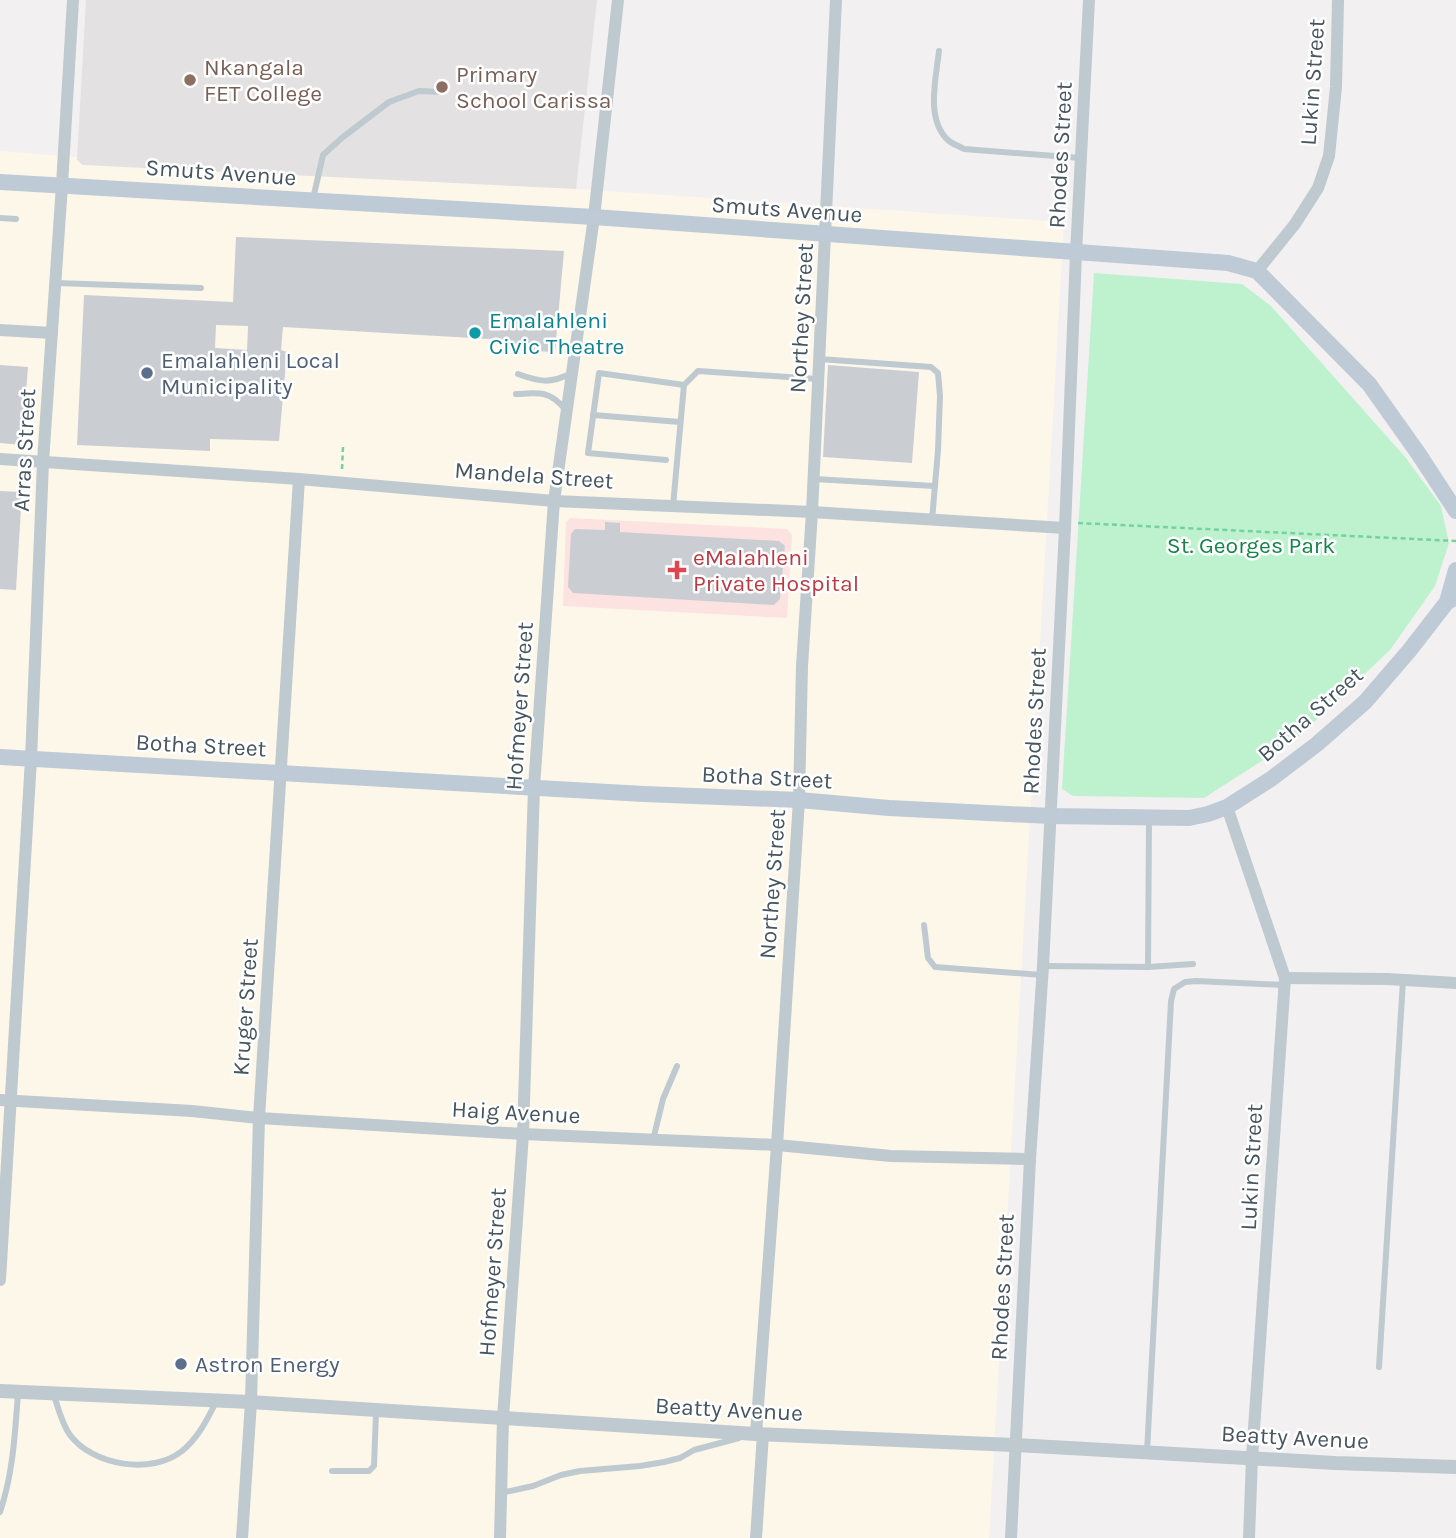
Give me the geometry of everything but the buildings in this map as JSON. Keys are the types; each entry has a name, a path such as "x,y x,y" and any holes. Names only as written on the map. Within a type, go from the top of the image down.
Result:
{"main road":[{"name":"Smuts Avenue","path":"0,181 594,217 1228,263 1257,271"},
{"path":"1257,271 1369,384 1456,511"},
{"path":"1451,603 1456,570"},
{"name":"Botha Street","path":"0,757 799,800 889,808 1050,816 1189,818 1227,807 1281,772 1317,744 1365,702 1451,603"}],"street":[{"name":"Arras Street","path":"0,1280 5,1101 31,759 43,461 73,0"},
{"name":"Hofmeyer Street","path":"500,1538 503,1418 523,1134 534,787 554,501 594,217 618,0"},
{"name":"Northey Street","path":"756,1538 759,1434 799,800 802,666 814,479 836,0"},
{"name":"Rhodes Street","path":"1011,1538 1065,525 1089,0"},
{"name":"Lukin Street","path":"1257,271 1295,224 1318,188 1329,156 1338,0"},
{"path":"0,330 52,332"},
{"name":"Mandela Street","path":"0,459 299,479 554,501 1065,525"},
{"name":"Kruger Street","path":"242,1538 251,1402 259,1118 299,479"},
{"name":"Lukin Street","path":"1227,807 1285,981 1248,1538"},
{"path":"1285,981 1403,980 1456,983"},
{"name":"Haig Avenue","path":"5,1101 523,1134 777,1145 891,1156 1030,1159"},
{"name":"Beatty Avenue","path":"0,1391 216,1400 759,1434 1456,1467"}],"lane":[{"path":"939,51 934,100 941,131 950,142 964,149 1081,158"},
{"path":"312,201 323,155 342,137 389,103 419,91 442,92"},
{"path":"0,218 16,219"},
{"path":"56,283 201,288"},
{"path":"819,359 935,369 940,377 940,396 932,520"},
{"path":"673,506 684,385 698,371 818,379"},
{"path":"518,374 553,381 572,373"},
{"path":"666,460 588,453 599,373 684,385"},
{"path":"516,394 551,396 566,410"},
{"path":"593,415 680,422"},
{"path":"814,479 934,486"},
{"path":"1147,967 1149,818"},
{"path":"924,925 928,958 935,967 1042,970 1194,964"},
{"path":"1379,1367 1403,980"},
{"path":"1147,1452 1171,1001 1174,989 1185,982 1196,981 1285,981"},
{"path":"653,1140 663,1099 677,1066"},
{"path":"0,1512 14,1451 18,1392"},
{"path":"53,1393 68,1433 89,1453 111,1462 140,1464 164,1461 181,1452 195,1438 216,1400"},
{"path":"332,1471 372,1469 376,1410"},
{"path":"501,1493 571,1473 664,1462 680,1458 694,1450 759,1434"}],"path":[{"path":"341,483 343,447"},
{"path":"1065,525 1456,541"}],"shaded area":[{"path":"86,0 597,0 576,189 83,165 77,160"},
{"path":"0,151 291,174 576,189 1064,222 989,1538 0,1538"},
{"name":"eMalahleni Private Hospital","path":"570,518 787,529 792,535 787,618 563,606 566,522"}],"green space":[{"name":"St. Georges Park","path":"1094,273 1242,284 1271,306 1406,458 1441,506 1449,543 1435,586 1390,650 1296,739 1204,798 1073,796 1062,789"}],"place":[{"name":"Nkangala FET College","path":"190,80"},
{"name":"Primary School Carissa","path":"442,87"},
{"name":"Emalahleni Civic Theatre","path":"475,333"},
{"name":"Emalahleni Local Municipality","path":"147,373"},
{"name":"eMalahleni Private Hospital","path":"677,570"},
{"name":"Astron Energy","path":"181,1364"}]}
